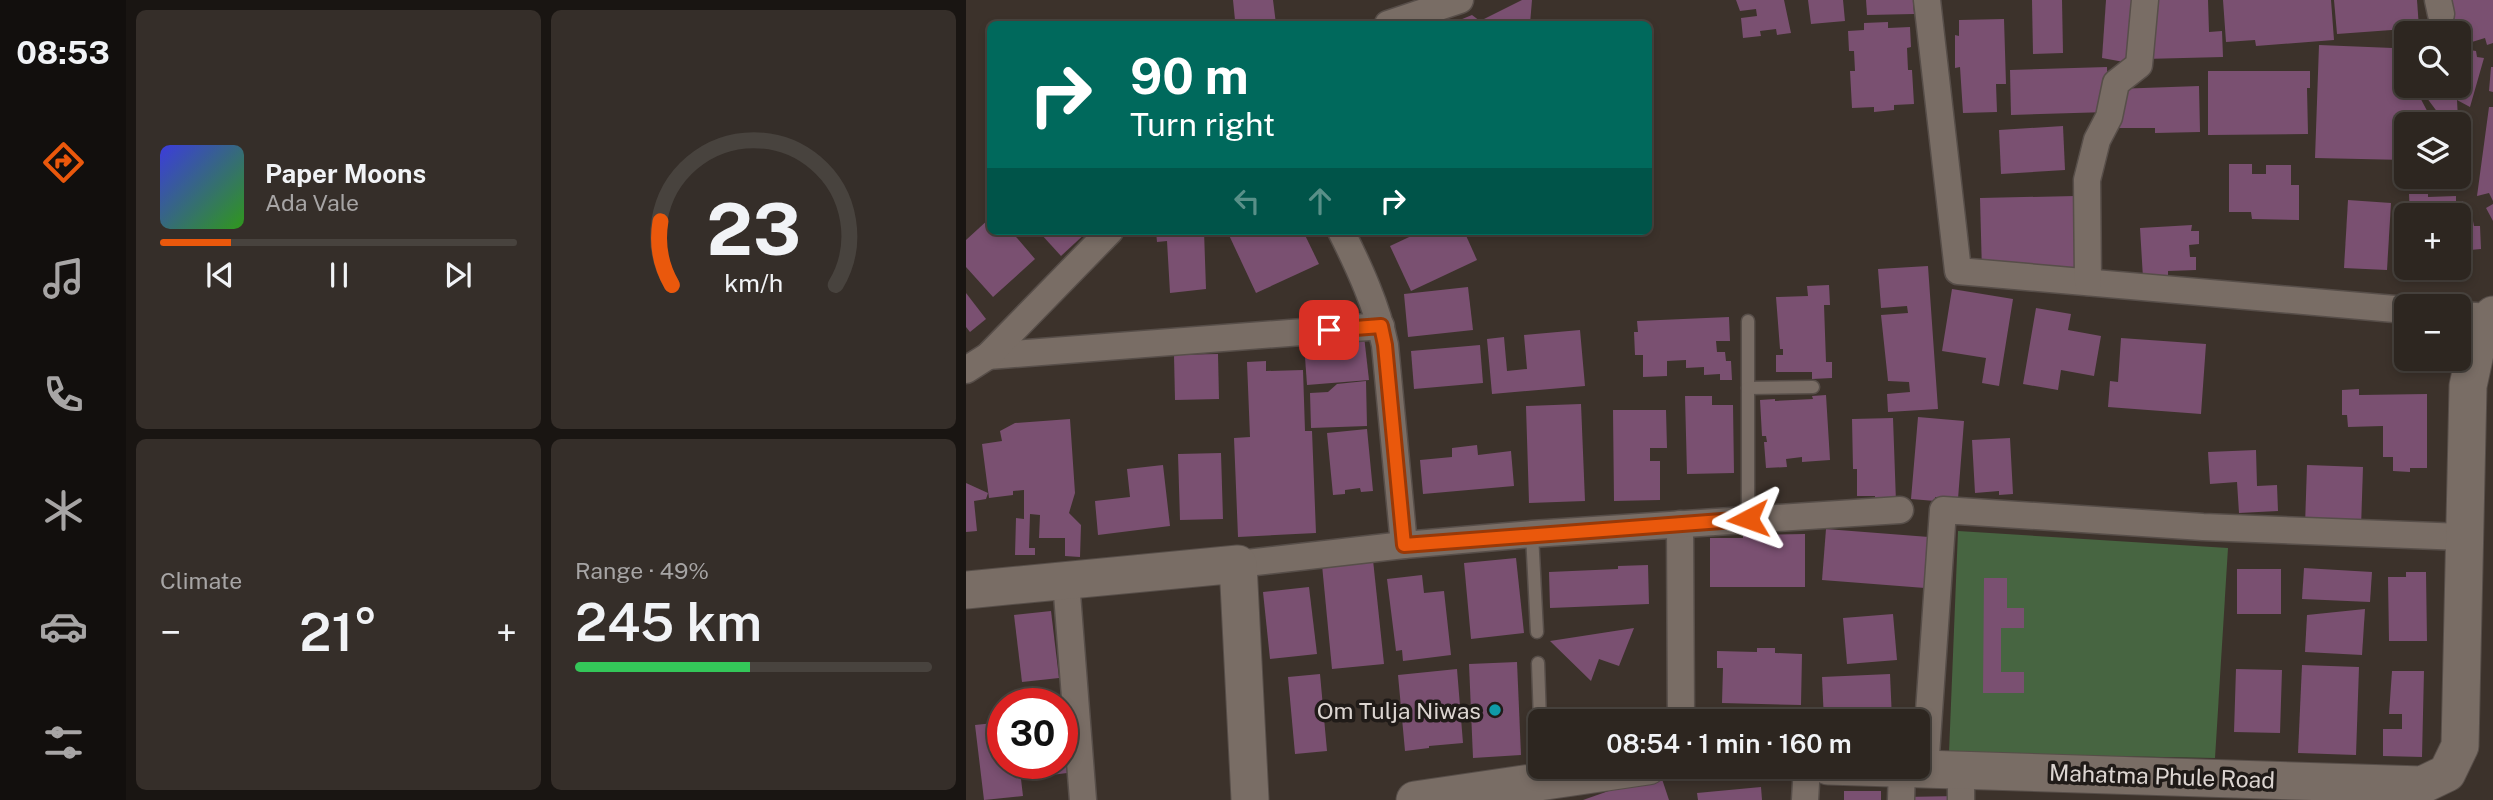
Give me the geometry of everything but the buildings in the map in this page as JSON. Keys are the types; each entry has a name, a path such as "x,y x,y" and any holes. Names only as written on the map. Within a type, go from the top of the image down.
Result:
{"street":[{"path":"1397,21 1460,0"},
{"path":"1927,0 1958,271 2394,309"},
{"path":"2088,282 2087,180 2097,139 2109,117 2116,83 2139,65 2145,0"},
{"path":"966,370 988,356 1106,235"},
{"path":"1343,235 1381,326 1385,345 1404,545"},
{"name":"Mahatma Phule Road","path":"1909,779 2205,788 2422,785 2446,773 2460,746 2468,386 2481,316"},
{"path":"988,356 1381,326"},
{"path":"966,590 1532,534 1900,510"},
{"path":"1918,709 1943,510 2203,527 2463,537"},
{"path":"1680,524 1681,709"},
{"path":"1238,564 1253,800"},
{"path":"1066,581 1083,800"},
{"path":"1415,800 1528,777"},
{"path":"1805,800 1806,779"}],"lane":[{"path":"1748,321 1748,519"},
{"path":"1748,388 1813,387"},
{"path":"1532,534 1537,632"},
{"path":"1538,663 1540,709"}],"green space":[{"path":"1958,531 2228,548 2215,758 1949,753"}],"place":[{"name":"Om Tulja Niwas","path":"1495,710"}],"route":[{"path":"1329,330 1381,326 1404,545 1748,519"}]}
